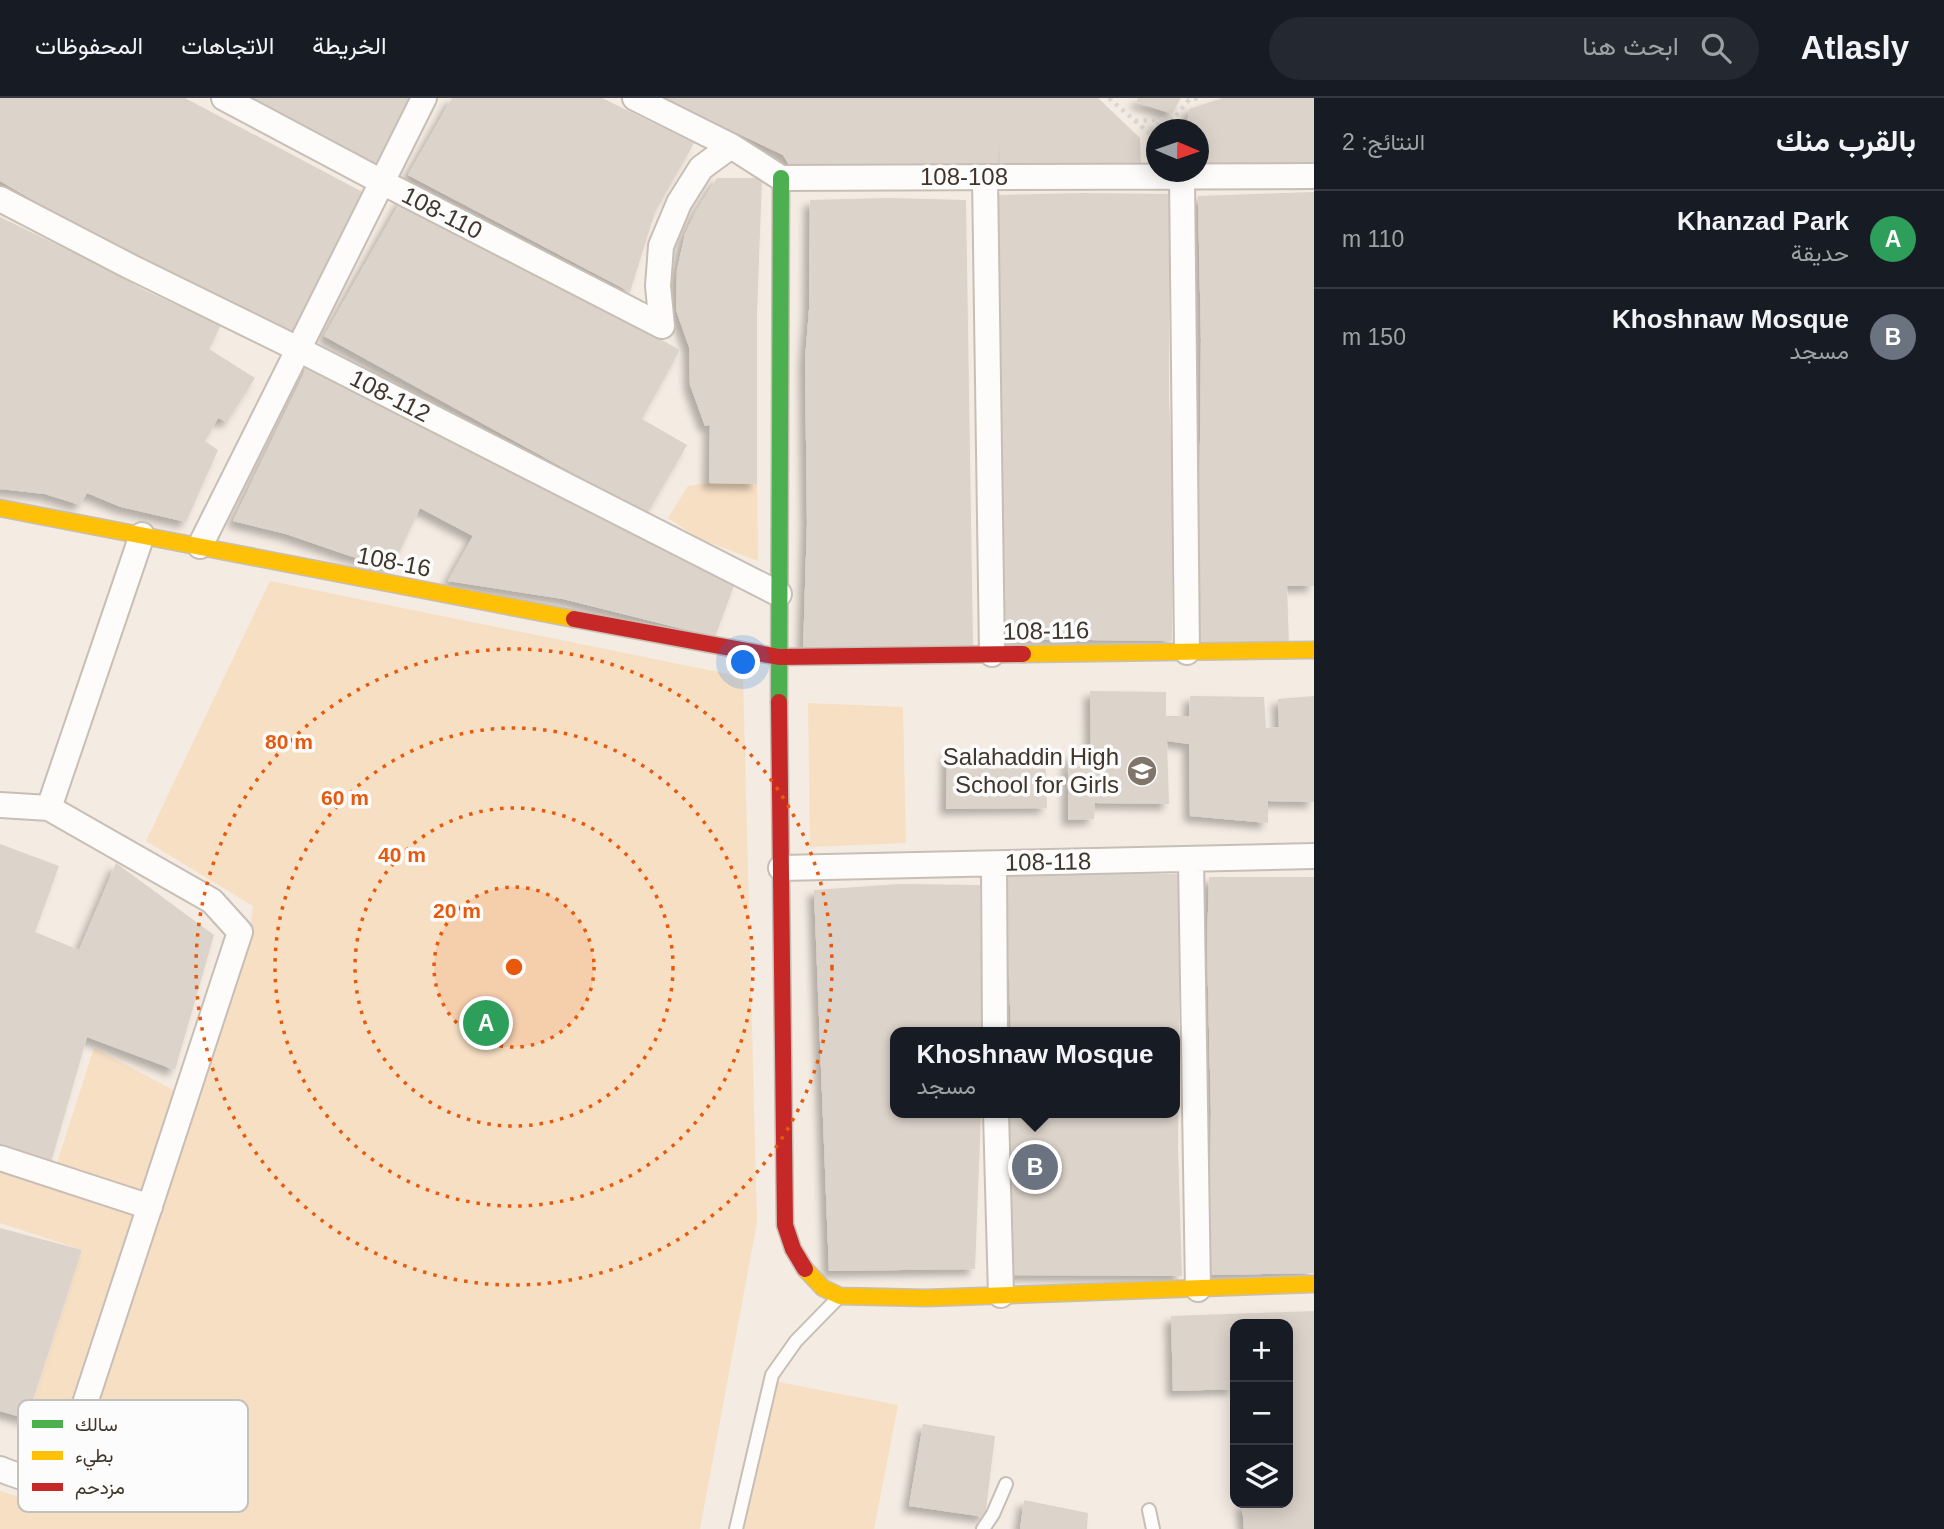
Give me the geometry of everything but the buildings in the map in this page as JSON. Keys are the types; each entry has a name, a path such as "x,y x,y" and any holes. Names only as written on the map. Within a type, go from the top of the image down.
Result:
{"street":[{"name":"108-110","path":"224,98 382,183 662,326 659,286 661,246 679,203 701,168 731,146"},
{"path":"200,546 424,98"},
{"path":"635,98 731,146 781,178 779,657 785,1225 793,1249 806,1272 823,1288 840,1296 926,1298 1314,1284"},
{"name":"108-108","path":"781,178 1146,176"},
{"name":"108-108","path":"1209,176 1314,176"},
{"path":"985,177 992,654"},
{"path":"1182,182 1187,652"},
{"name":"108-112","path":"0,199 779,594"},
{"name":"108-16","path":"0,508 421,591 779,657"},
{"path":"49,808 142,535"},
{"name":"108-116","path":"779,657 1314,650"},
{"path":"0,805 49,808 212,901 240,932 86,1400"},
{"name":"108-118","path":"781,868 1314,856"},
{"path":"1191,859 1198,1289"},
{"path":"994,863 995,1027"},
{"path":"996,1118 1001,1295"},
{"path":"0,1158 150,1207"},
{"path":"0,1469 18,1476"}],"lane":[{"path":"736,1529 772,1375 796,1341 840,1296"},
{"path":"983,1529 1006,1484"},
{"path":"1149,1510 1153,1529"}],"path":[{"path":"1109,98 1146,131"},
{"path":"1134,121 1173,119 1189,100 1199,98"}],"shaded area":[{"path":"709,483 757,484 758,561 700,539 668,518 688,486"},
{"path":"270,581 743,677 757,1222 700,1529 0,1529 0,1491 18,1496 18,1512 248,1512 248,1400 34,1400 82,1250 0,1223 0,1168 149,1216 249,937 253,906 146,841"},
{"path":"808,703 903,707 906,843 810,847"},
{"path":"94,1048 181,1094 149,1196 57,1163"},
{"path":"773,1381 898,1405 874,1529 744,1529"}],"traffic: fast":[{"path":"779,702 781,178"}],"traffic: slow":[{"path":"0,508 574,619"},
{"path":"1023,654 1314,650"},
{"path":"805,1269 823,1288 840,1296 926,1298 1314,1284"}],"traffic: jam":[{"path":"574,619 779,657 1023,654"},
{"path":"779,702 785,1225 793,1249 805,1269"}],"place":[{"name":"Salahaddin High School for Girls","path":"1142,771"},
{"name":"Khanzad Park","path":"486,1023"},
{"name":"Khoshnaw Mosque","path":"1035,1167"}]}
